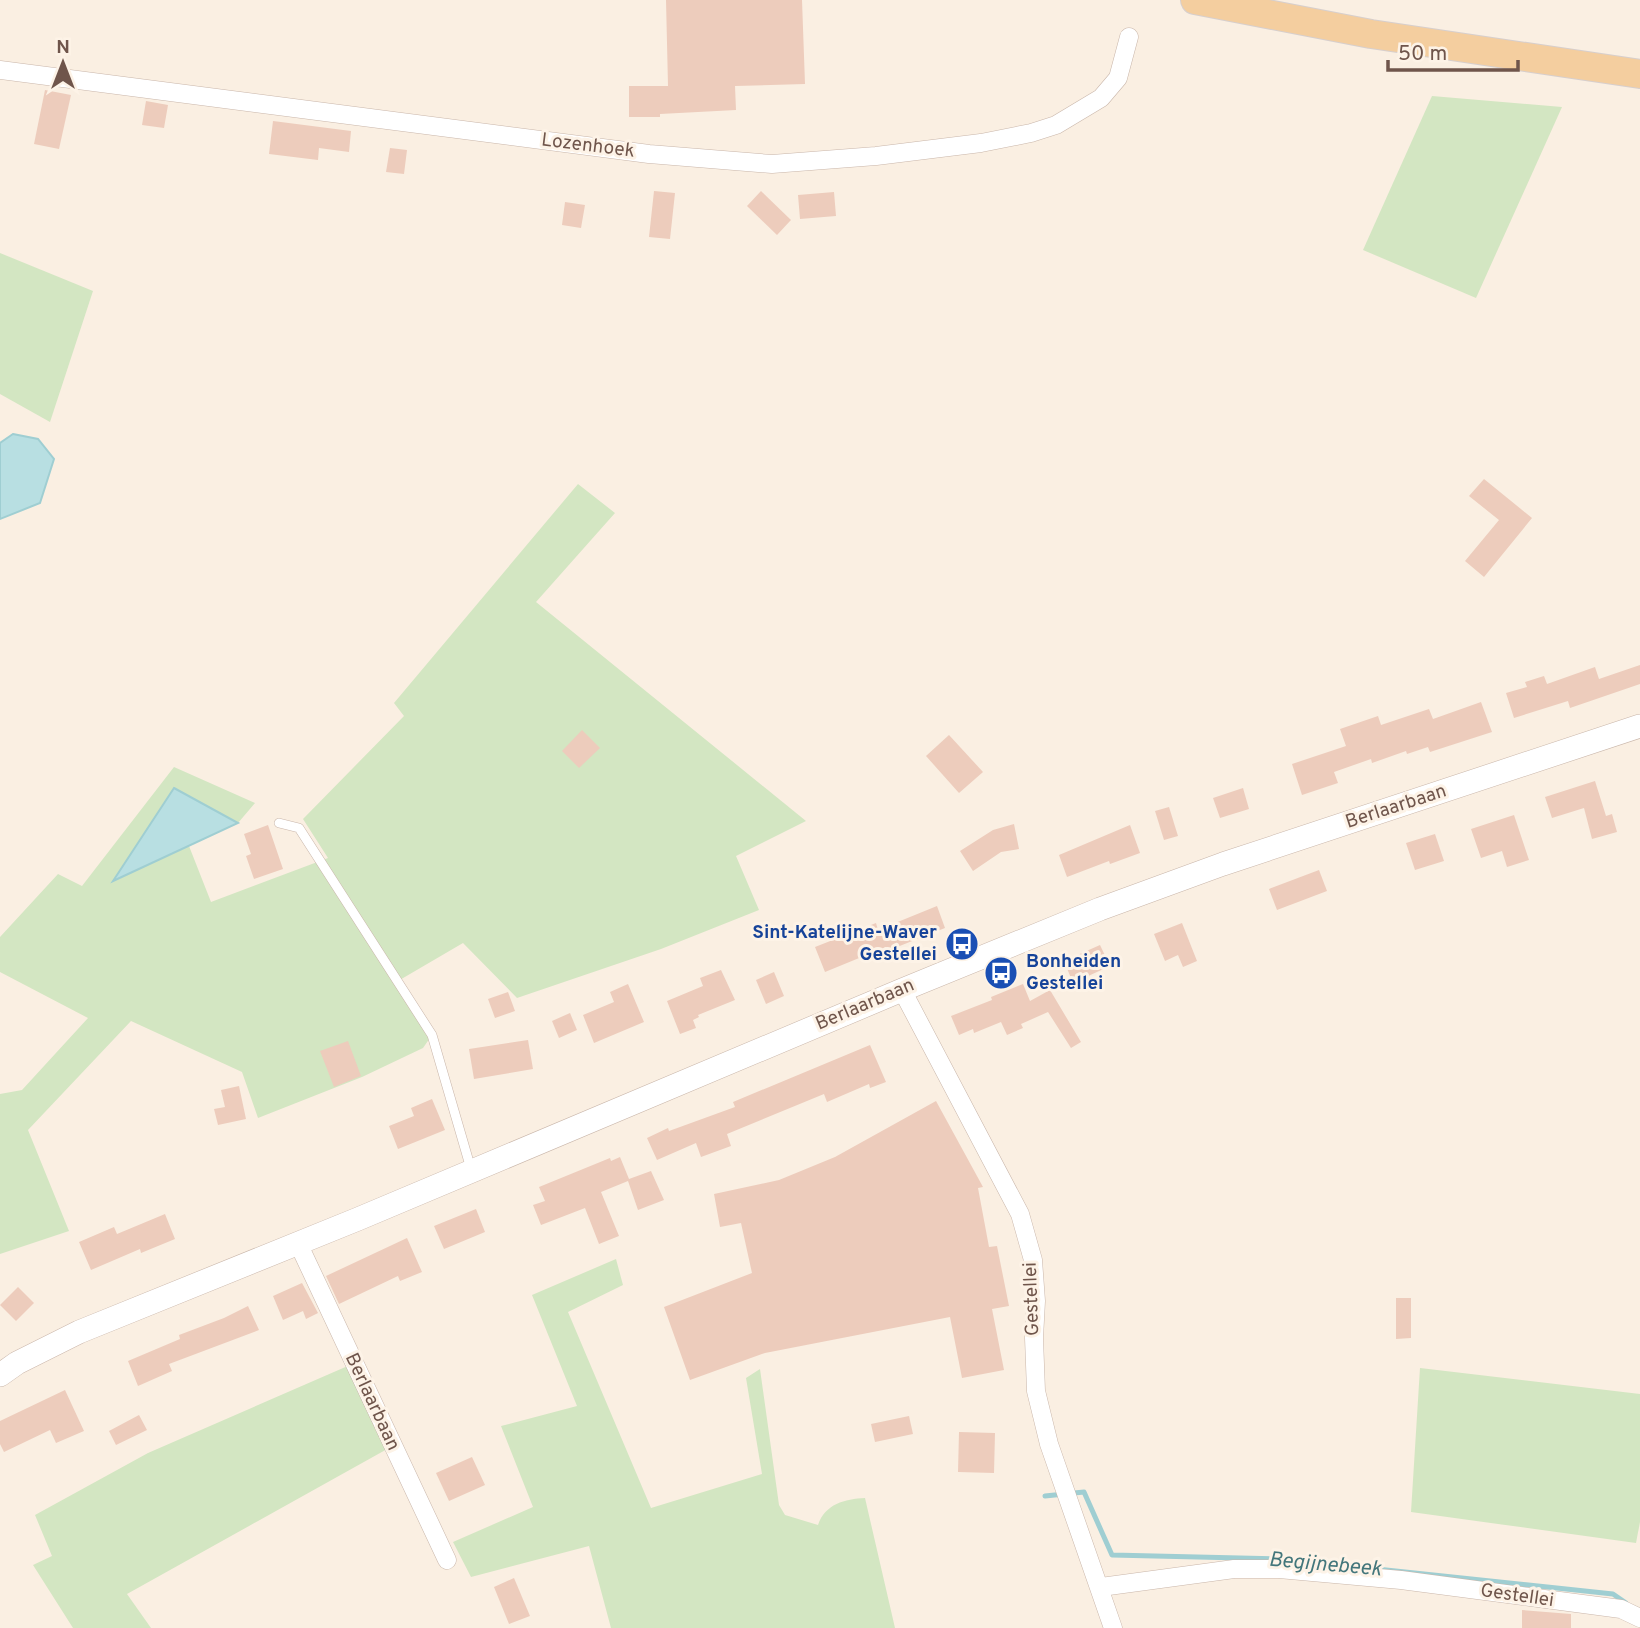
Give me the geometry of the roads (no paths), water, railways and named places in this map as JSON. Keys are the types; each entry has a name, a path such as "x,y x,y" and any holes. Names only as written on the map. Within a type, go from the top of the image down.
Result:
{"main road":[{"path":"1195,0 1371,34 1640,74"}],"street":[{"name":"Lozenhoek","path":"0,70 636,152 772,164 876,156 981,143 1056,125 1101,98 1118,78 1129,37"},
{"name":"Berlaarbaan","path":"0,1375 17,1363 79,1332 1100,909 1223,864 1640,726"},
{"name":"Gestellei","path":"902,990 1020,1214 1033,1260 1037,1301 1034,1338 1037,1391 1049,1444 1114,1628"},
{"name":"Berlaarbaan","path":"298,1243 447,1560"},
{"name":"Gestellei","path":"1101,1587 1234,1569 1279,1569 1401,1580 1621,1609 1640,1618"}],"lane":[{"path":"279,823 299,828 432,1035 472,1171"}],"water":[{"path":"13,434 38,439 54,459 40,503 0,519 0,443"},
{"path":"174,788 238,823 113,881"}],"waterway":[{"name":"Begijnebeek","path":"1045,1496 1084,1492 1112,1555 1282,1559 1613,1594 1626,1603"}],"place":[{"name":"Sint-Katelijne-Waver Gestellei","path":"962,944"},
{"name":"Bonheiden Gestellei","path":"1001,973"}]}
